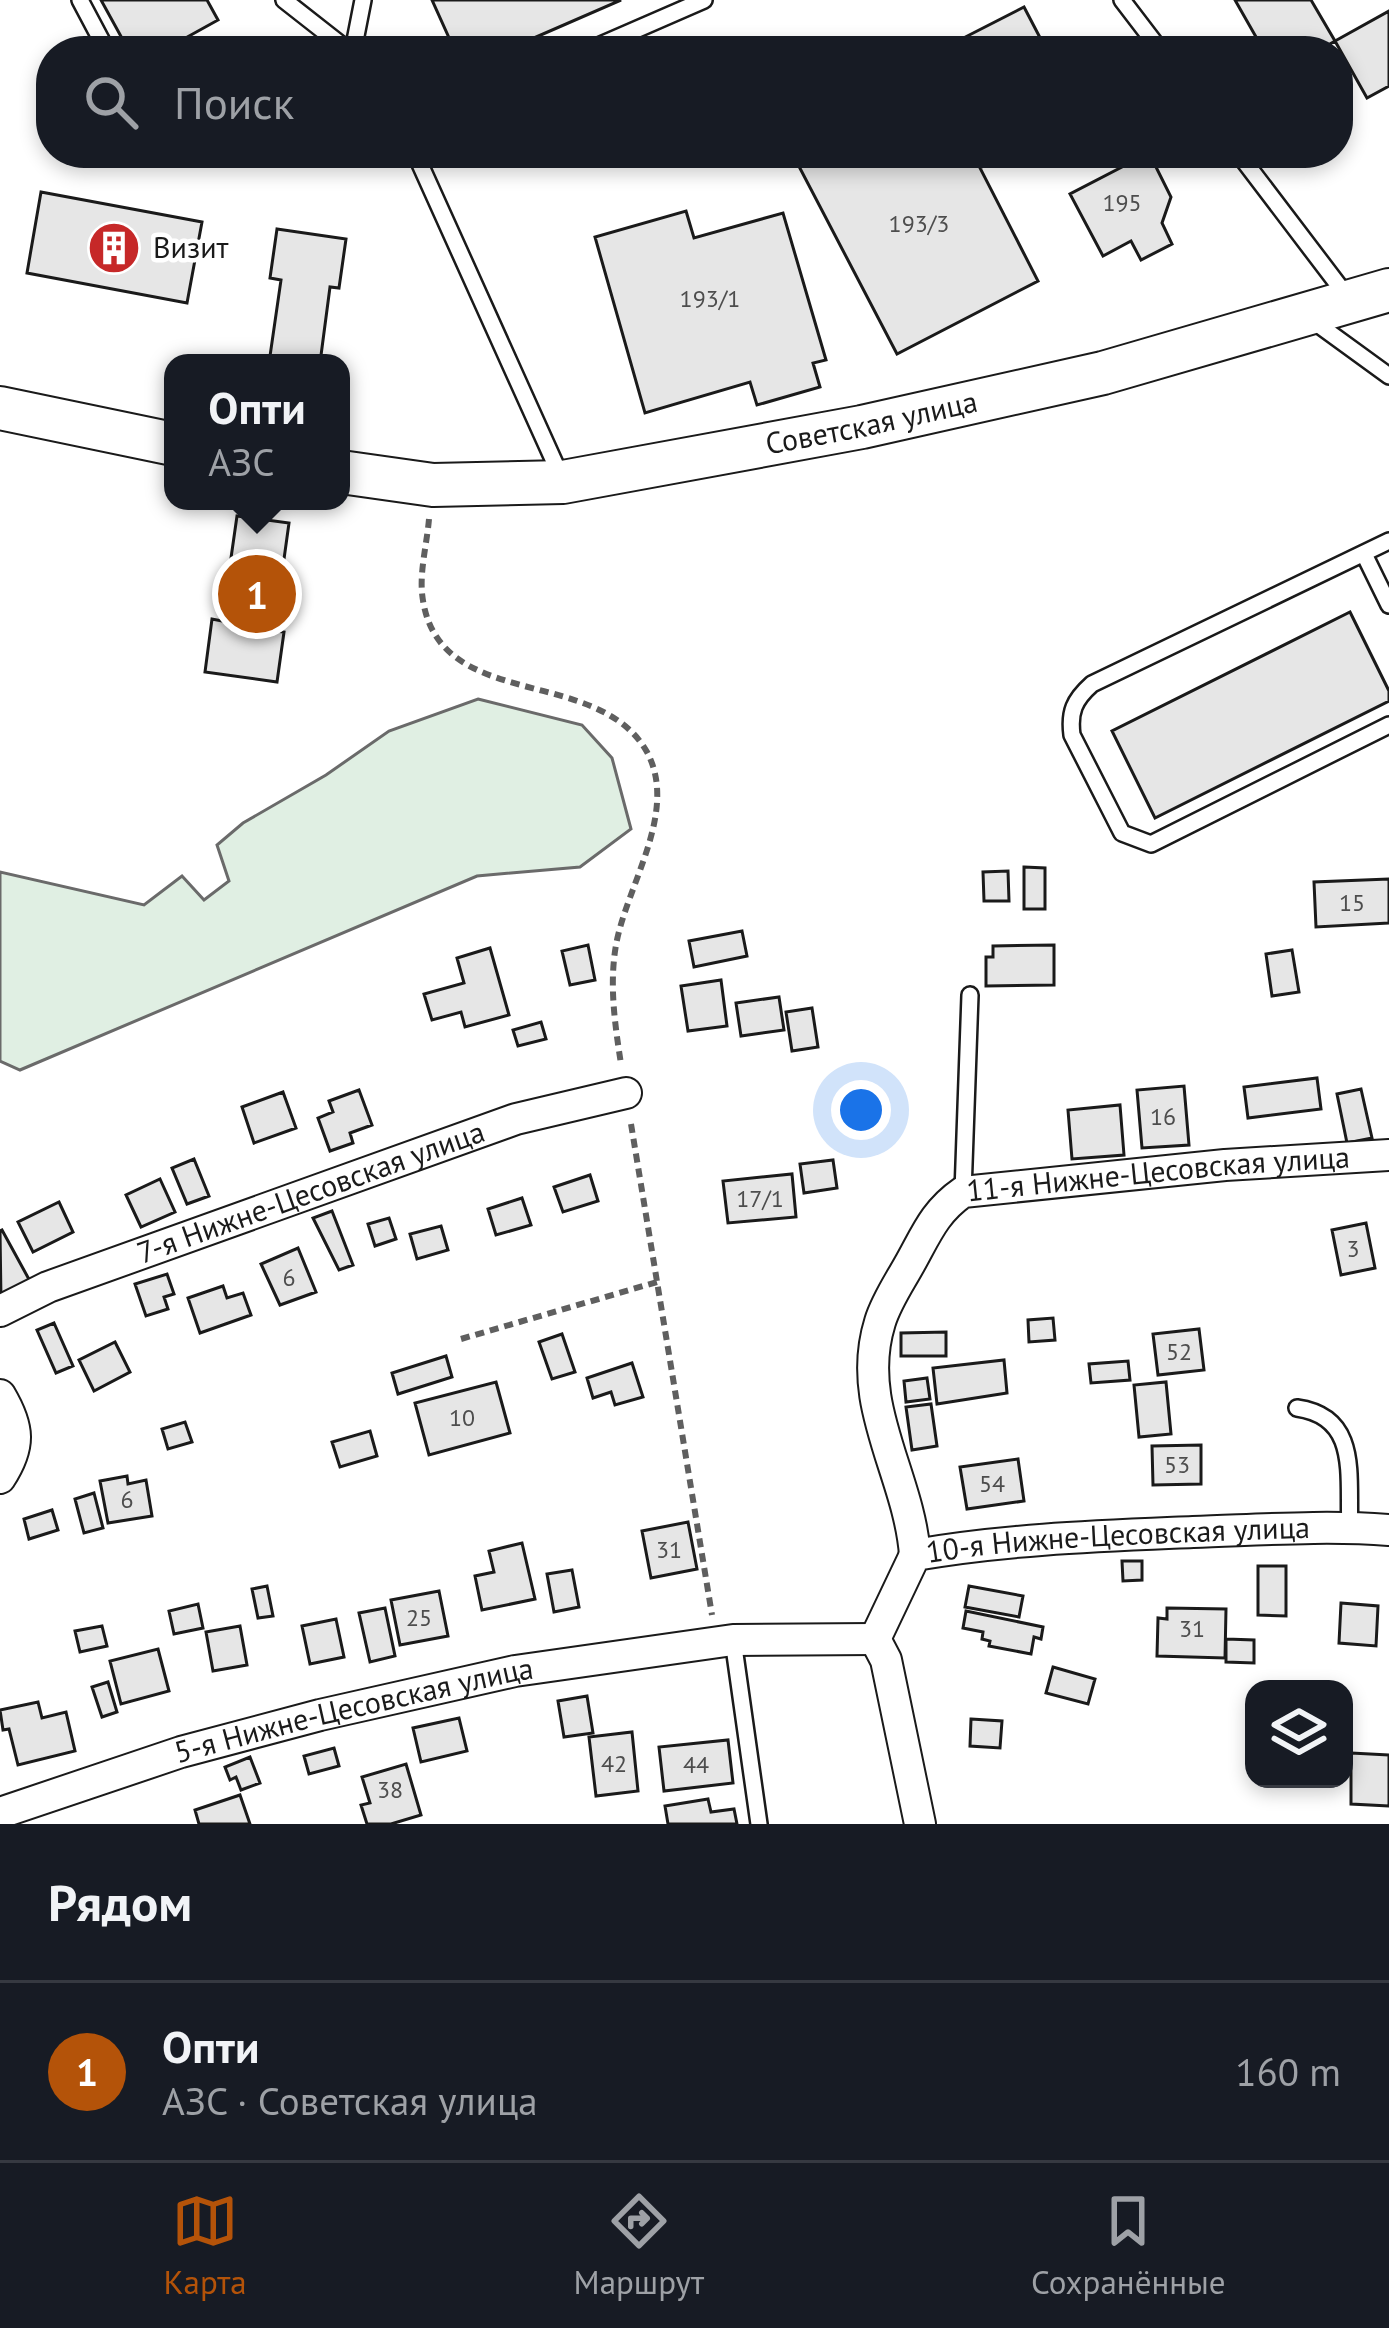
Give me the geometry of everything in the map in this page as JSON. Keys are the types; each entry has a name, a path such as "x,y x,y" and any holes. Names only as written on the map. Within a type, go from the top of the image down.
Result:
{"main road":[{"name":"Советская улица","path":"350,473 433,484 563,482 862,427 1021,392 1370,296"},
{"path":"0,408 164,442"}],"street":[{"name":"7-я Нижне-Цесовская улица","path":"0,1311 48,1287 516,1119 626,1094"},
{"name":"11-я Нижне-Цесовская улица","path":"915,1555 913,1525 871,1380 881,1317 941,1208 963,1192 1225,1165 1389,1155"},
{"path":"0,1395 18,1440 0,1478"},
{"name":"10-я Нижне-Цесовская улица","path":"874,1639 915,1555 980,1544 1389,1529"},
{"name":"5-я Нижне-Цесовская улица","path":"0,1814 181,1752 515,1671 725,1641 874,1639"},
{"path":"874,1639 886,1660 920,1824"}],"lane":[{"path":"80,0 99,36"},
{"path":"284,0 331,36"},
{"path":"355,36 363,0"},
{"path":"621,36 704,0"},
{"path":"1122,0 1150,36"},
{"path":"422,168 563,482"},
{"path":"1252,168 1370,296"},
{"path":"1305,315 1389,376"},
{"path":"1389,541 1092,684 1075,702 1072,735 1122,833 1151,844 1389,725"},
{"path":"1364,554 1389,605"},
{"path":"963,1192 970,995"},
{"path":"1297,1408 1318,1412 1339,1426 1346,1451 1350,1528"},
{"path":"725,1641 759,1824"}],"path":[{"path":"433,484 422,593 434,634 448,654 496,677 593,708 624,727 644,747 657,774 649,848 628,893 615,950 613,1010 657,1282 725,1641"},
{"path":"461,1339 657,1282"}],"green space":[{"path":"478,699 582,725 612,758 631,829 580,867 477,876 20,1070 0,1061 0,872 144,905 182,876 204,900 229,881 217,845 243,823 326,775 389,731"}],"building":[{"path":"101,0 207,0 218,20 189,36 121,36"},
{"path":"432,0 621,0 538,36 448,36"},
{"path":"1235,0 1311,0 1332,36 1255,36"},
{"path":"1024,7 1039,36 967,36"},
{"path":"1389,11 1389,86 1367,98 1353,73 1353,36 1344,36"},
{"path":"800,168 980,168 1038,281 897,354"},
{"path":"1120,168 1156,168 1171,197 1162,223 1172,244 1141,260 1131,241 1103,256 1070,194"},
{"name":"Визит","path":"41,192 202,222 187,303 27,273"},
{"path":"686,211 694,238 783,213 826,360 813,363 820,387 757,405 750,382 645,413 595,237"},
{"path":"277,229 346,239 339,288 330,287 321,354 270,354 281,280 270,278"},
{"path":"237,516 289,523 274,631 284,632 277,682 205,672 212,619 222,621"},
{"path":"1350,612 1389,691 1389,701 1155,818 1112,731"},
{"path":"1024,867 1045,868 1045,909 1024,909"},
{"path":"1008,871 1009,901 984,901 983,872"},
{"path":"1389,879 1389,923 1316,927 1314,882"},
{"path":"742,931 747,956 694,967 689,941"},
{"path":"588,945 595,980 570,985 562,951"},
{"path":"1054,945 1054,985 986,986 986,957 993,957 993,946"},
{"path":"490,948 509,1015 465,1027 461,1012 432,1020 424,994 464,983 457,958"},
{"path":"1292,950 1299,992 1272,996 1266,954"},
{"path":"721,980 727,1026 688,1031 681,986"},
{"path":"779,997 784,1030 741,1036 736,1003"},
{"path":"812,1008 818,1047 792,1051 786,1012"},
{"path":"541,1022 546,1039 518,1046 513,1030"},
{"path":"1317,1078 1321,1109 1248,1118 1244,1087"},
{"path":"1184,1086 1189,1145 1142,1148 1137,1090"},
{"path":"1361,1089 1372,1138 1347,1143 1337,1094"},
{"path":"359,1090 372,1125 350,1133 353,1143 330,1151 318,1118 333,1112 329,1101"},
{"path":"283,1092 296,1128 254,1143 242,1107"},
{"path":"1120,1105 1124,1155 1072,1159 1068,1110"},
{"path":"194,1159 209,1196 187,1204 172,1168"},
{"path":"833,1160 837,1188 804,1193 800,1164"},
{"path":"792,1174 796,1217 728,1223 723,1181"},
{"path":"590,1175 598,1201 563,1212 554,1187"},
{"path":"160,1179 175,1212 141,1227 126,1195"},
{"path":"522,1198 531,1225 496,1235 488,1209"},
{"path":"59,1202 73,1232 33,1252 18,1222"},
{"path":"332,1211 353,1265 339,1270 313,1218"},
{"path":"389,1218 396,1239 375,1246 368,1224"},
{"path":"1366,1223 1375,1268 1341,1275 1332,1230"},
{"path":"441,1226 448,1250 417,1259 410,1234"},
{"path":"0,1231 31,1283 1,1300"},
{"path":"298,1248 316,1292 280,1305 261,1264"},
{"path":"167,1274 174,1294 164,1297 168,1309 146,1316 135,1284"},
{"path":"223,1286 227,1298 243,1293 251,1315 200,1333 188,1298"},
{"path":"1053,1318 1055,1340 1029,1342 1028,1320"},
{"path":"54,1323 73,1366 56,1373 37,1330"},
{"path":"1199,1329 1204,1370 1158,1375 1153,1334"},
{"path":"946,1332 946,1356 901,1356 901,1333"},
{"path":"562,1334 575,1372 552,1379 539,1342"},
{"path":"115,1342 130,1372 94,1391 79,1360"},
{"path":"446,1356 452,1377 398,1394 392,1373"},
{"path":"1004,1360 1007,1393 937,1404 933,1368"},
{"path":"1128,1361 1130,1380 1091,1383 1089,1364"},
{"path":"632,1363 643,1397 615,1405 611,1392 593,1398 587,1378"},
{"path":"927,1378 930,1399 906,1402 904,1381"},
{"path":"496,1382 510,1433 429,1455 415,1403"},
{"path":"1166,1382 1171,1434 1139,1437 1134,1385"},
{"path":"931,1404 937,1446 912,1450 906,1407"},
{"path":"185,1422 192,1442 168,1449 162,1429"},
{"path":"370,1431 377,1456 340,1467 332,1442"},
{"path":"1201,1445 1201,1484 1153,1485 1152,1446"},
{"path":"1018,1459 1024,1501 967,1509 960,1467"},
{"path":"127,1476 128,1484 146,1480 152,1516 108,1523 100,1481"},
{"path":"94,1493 103,1528 84,1533 75,1499"},
{"path":"52,1510 58,1530 29,1539 24,1519"},
{"path":"688,1522 697,1569 651,1578 642,1531"},
{"path":"522,1543 535,1599 482,1610 475,1576 494,1572 489,1551"},
{"path":"1122,1561 1142,1561 1142,1580 1123,1581"},
{"path":"1258,1566 1286,1566 1286,1616 1258,1615"},
{"path":"572,1570 579,1607 554,1612 547,1574"},
{"path":"267,1586 273,1616 258,1618 252,1589"},
{"path":"969,1586 1023,1596 1019,1617 965,1607"},
{"path":"439,1591 448,1636 400,1645 391,1600"},
{"path":"1341,1603 1378,1606 1376,1646 1339,1643"},
{"path":"198,1604 203,1628 174,1634 169,1611"},
{"path":"385,1608 395,1656 370,1662 359,1613"},
{"path":"1167,1608 1226,1609 1225,1658 1157,1656 1158,1618 1167,1619"},
{"path":"966,1611 1043,1627 1041,1639 1034,1637 1031,1654 989,1646 990,1641 982,1639 983,1632 963,1628"},
{"path":"336,1619 344,1657 310,1664 302,1626"},
{"path":"102,1626 107,1646 80,1652 75,1631"},
{"path":"240,1626 247,1665 213,1671 206,1632"},
{"path":"1226,1639 1254,1640 1254,1663 1226,1662"},
{"path":"158,1649 169,1691 121,1704 110,1661"},
{"path":"1053,1667 1095,1679 1088,1704 1046,1693"},
{"path":"108,1682 117,1712 102,1717 92,1687"},
{"path":"587,1696 593,1733 564,1737 558,1701"},
{"path":"38,1702 42,1718 66,1712 75,1751 18,1765 0,1710"},
{"path":"459,1718 467,1751 421,1762 413,1728"},
{"path":"971,1719 1002,1721 1000,1748 970,1746"},
{"path":"632,1732 638,1791 596,1796 589,1737"},
{"path":"728,1740 733,1783 664,1791 659,1747"},
{"path":"334,1748 339,1766 309,1774 304,1756"},
{"path":"1353,1753 1389,1755 1389,1806 1351,1804"},
{"path":"250,1757 260,1783 241,1790 225,1767"},
{"path":"406,1764 421,1815 391,1824 367,1824 361,1805 370,1803 362,1777"},
{"path":"240,1795 250,1824 199,1824 195,1810"},
{"path":"708,1799 711,1812 734,1809 737,1824 668,1824 665,1806"}],"place":[{"name":"Визит","path":"114,248"},
{"name":"Опти","path":"257,594"}]}
